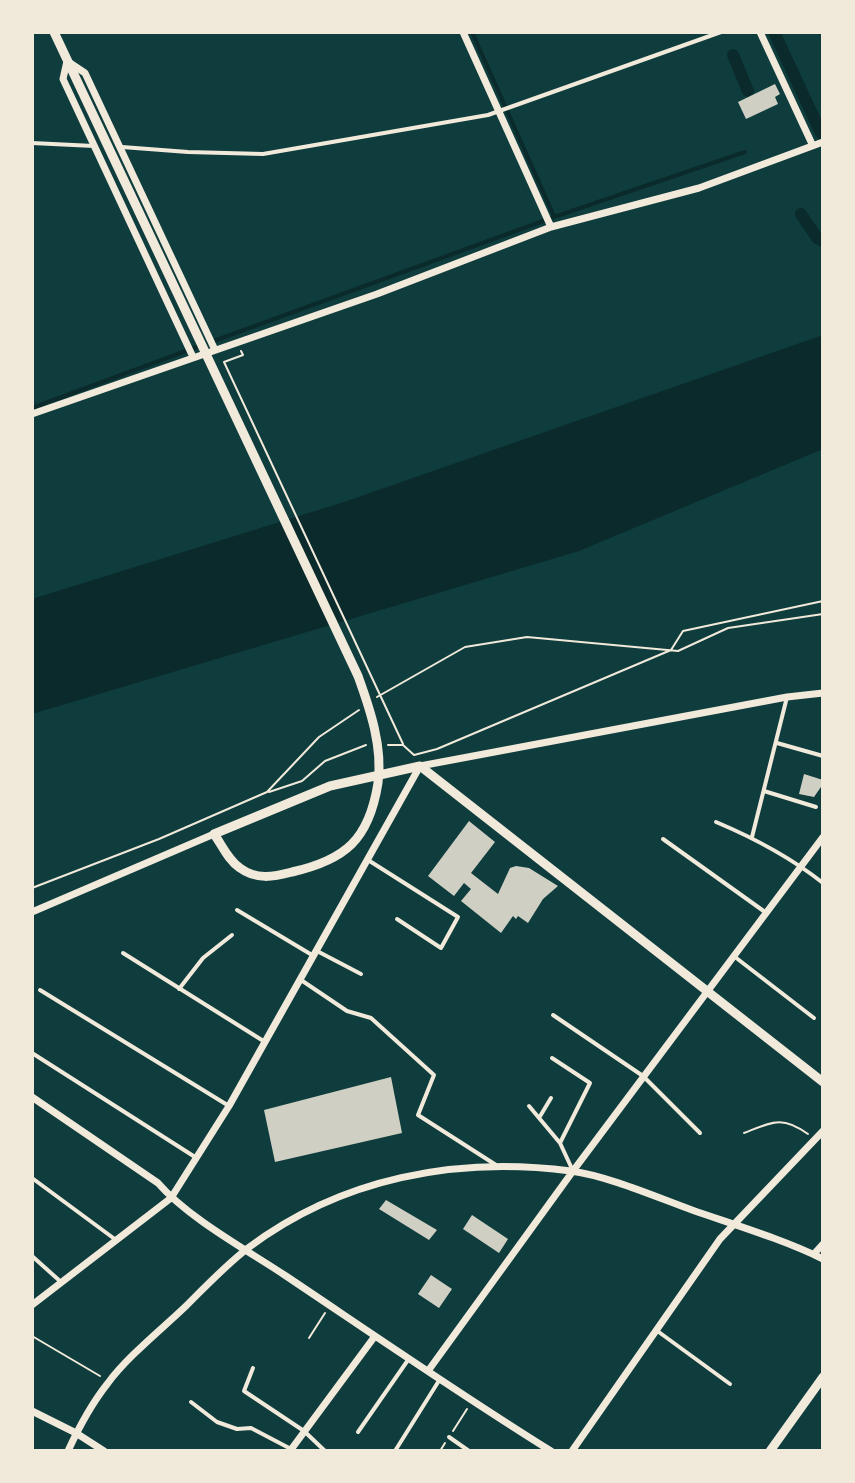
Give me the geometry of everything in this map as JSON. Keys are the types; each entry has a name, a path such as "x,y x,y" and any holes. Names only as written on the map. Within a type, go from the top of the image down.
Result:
{"street":[{"path":"54,32 358,676 376,737 377,784 366,822 355,841 330,861 270,877 256,876 231,860 214,834"},
{"path":"463,32 551,227"},
{"path":"760,32 812,144"},
{"path":"67,61 63,79 193,357"},
{"path":"67,61 85,73 215,350"},
{"path":"32,414 377,294 551,227 699,188 823,142"},
{"path":"32,912 330,786 420,766 787,697 823,693"},
{"path":"32,1305 171,1198 229,1106 420,766"},
{"path":"420,766 823,1082"},
{"path":"428,1371 643,1076 823,837"},
{"path":"32,1097 158,1183 171,1198 551,1451"},
{"path":"572,1451 733,1224 823,1131"},
{"path":"68,1451 109,1381 246,1249 282,1224 325,1201 394,1178 448,1169 500,1167 573,1171 733,1224 823,1259"},
{"path":"814,1254 823,1244"},
{"path":"291,1450 375,1336"},
{"path":"770,1451 823,1377"},
{"path":"32,1411 104,1451"}],"lane":[{"path":"119,147 263,154 498,111 721,32"},
{"path":"32,143 94,146"},
{"path":"752,837 787,697"},
{"path":"777,743 823,756"},
{"path":"764,791 816,807"},
{"path":"716,822 752,837 823,883"},
{"path":"663,839 765,913"},
{"path":"368,860 458,917 441,948 397,919"},
{"path":"237,910 361,974"},
{"path":"179,989 203,958 232,935"},
{"path":"123,953 265,1042"},
{"path":"733,956 814,1018"},
{"path":"301,980 347,1011 371,1018 434,1075 418,1115 500,1167"},
{"path":"40,990 229,1106"},
{"path":"553,1015 643,1076 700,1133"},
{"path":"32,1053 197,1158"},
{"path":"552,1058 590,1083 560,1143"},
{"path":"539,1118 551,1098"},
{"path":"529,1106 560,1143 573,1171"},
{"path":"32,1178 116,1240"},
{"path":"32,1256 61,1282"},
{"path":"656,1330 730,1384"},
{"path":"358,1432 410,1358"},
{"path":"253,1368 244,1391 304,1431 325,1451"},
{"path":"395,1451 440,1379"},
{"path":"191,1402 217,1422 237,1429 251,1428 291,1450"},
{"path":"449,1437 469,1451"}],"path":[{"path":"240,348 243,355 224,362 403,745 414,755 437,749 671,650 683,631 823,601"},
{"path":"377,697 465,647 527,637 678,651 728,628 823,614"},
{"path":"267,792 319,737 366,705"},
{"path":"32,888 159,839 267,792 302,781 325,761 367,745"},
{"path":"379,745 403,745"},
{"path":"744,1133 774,1121 788,1121 815,1139"},
{"path":"309,1338 330,1305"},
{"path":"32,1336 109,1381"},
{"path":"440,1451 472,1401"}],"water":[{"path":"823,335 823,449 579,551 32,714 32,599 344,502"}],"building":[{"path":"775,84 780,94 775,97 778,104 746,119 738,102"},
{"path":"804,774 823,780 814,797 799,794"},
{"path":"469,821 495,842 471,873 498,894 510,868 516,866 529,868 558,886 543,899 528,923 513,916 501,933 461,901 471,889 464,883 454,896 428,876"},
{"path":"391,1077 402,1133 275,1162 264,1110"},
{"path":"386,1200 437,1230 429,1240 379,1209"},
{"path":"472,1215 508,1239 499,1253 463,1229"},
{"path":"431,1275 452,1289 439,1308 418,1294"}],"waterway":[{"path":"472,32 554,216"},
{"path":"774,32 821,133"},
{"path":"733,55 748,91"},
{"path":"211,342 554,217 745,152"},
{"path":"801,214 817,238 823,241"},
{"path":"32,408 202,345"}]}
